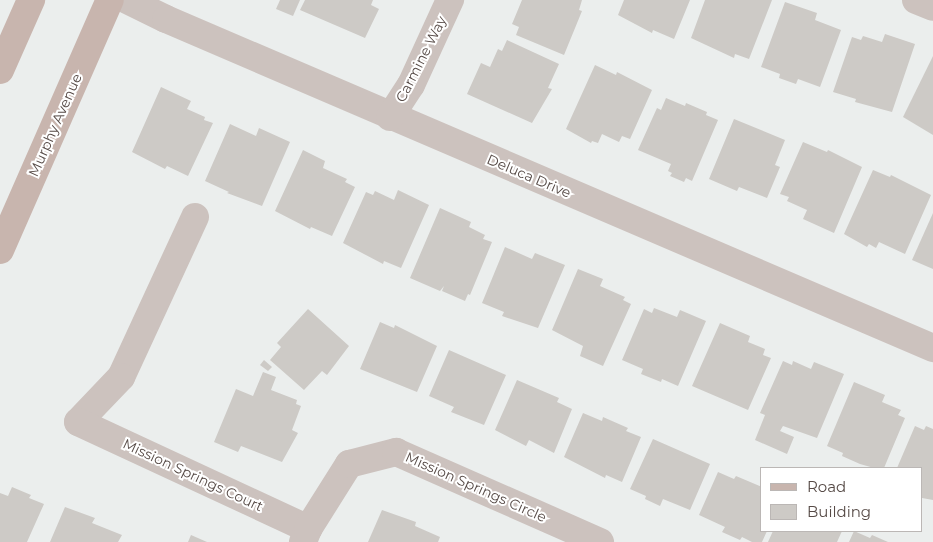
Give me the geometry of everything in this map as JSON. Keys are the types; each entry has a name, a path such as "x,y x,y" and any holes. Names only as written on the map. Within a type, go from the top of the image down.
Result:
{"main road":[{"path":"0,70 6,40 31,0"},
{"name":"Murphy Avenue","path":"0,250 110,0"}],"street":[{"name":"Deluca Drive","path":"127,0 166,20 933,348"},
{"name":"Carmine Way","path":"390,116 411,85 450,0"},
{"path":"916,0 933,7"},
{"name":"Mission Springs Court","path":"195,217 121,377 78,422 305,535"},
{"name":"Mission Springs Circle","path":"305,535 349,464 396,452 600,542"}],"building":[{"path":"280,0 300,0 293,16 276,9"},
{"path":"305,0 373,0 371,5 379,9 365,38 300,10"},
{"path":"522,0 582,0 579,10 582,11 564,55 516,35 519,27 512,24"},
{"path":"624,0 690,0 674,39 653,30 652,33 618,15"},
{"path":"705,0 772,0 749,59 735,54 734,58 691,38"},
{"path":"785,2 817,13 815,20 841,30 820,87 798,79 796,84 779,78 780,74 761,67"},
{"path":"885,34 915,44 892,112 855,102 856,99 833,92 852,37 861,40 863,36 882,42"},
{"path":"507,40 559,64 548,88 552,89 532,123 467,94 481,63 490,67 498,49 502,51"},
{"path":"933,56 933,135 903,117"},
{"path":"595,65 616,75 617,72 652,90 630,139 622,136 619,142 602,134 598,143 592,141 591,143 566,129"},
{"path":"161,87 191,101 187,109 205,117 204,120 213,123 188,176 167,166 165,169 132,152"},
{"path":"666,98 685,106 686,103 707,112 706,115 718,120 692,181 686,178 684,182 670,176 672,173 668,171 671,164 638,150 657,108 661,110"},
{"path":"734,119 785,140 775,165 780,167 767,198 739,187 737,191 709,179"},
{"path":"230,124 256,136 259,128 290,142 262,206 227,193 229,192 205,181"},
{"path":"803,142 827,152 828,150 862,167 834,233 803,219 807,210 787,201 789,197 780,194"},
{"path":"303,150 325,161 323,168 347,179 345,182 355,187 332,236 311,227 310,229 275,211"},
{"path":"873,170 890,177 891,175 931,195 905,254 879,242 876,248 869,244 867,247 844,234"},
{"path":"398,190 429,205 401,268 384,261 383,264 343,243 366,192 373,195 375,191 394,200"},
{"path":"440,208 471,222 469,227 485,235 483,239 492,242 470,295 468,294 465,301 442,291 444,286 440,291 410,278"},
{"path":"933,213 933,269 912,260"},
{"path":"505,247 532,259 535,253 565,265 538,328 502,316 504,312 482,303"},
{"path":"578,269 603,279 600,286 625,297 623,300 631,304 603,366 580,356 583,346 552,330"},
{"path":"654,308 677,317 680,310 706,321 678,386 662,379 661,382 641,374 643,369 622,360 644,309 652,313"},
{"path":"308,309 349,346 327,375 322,371 304,390 270,360 281,347 277,343"},
{"path":"380,322 394,328 395,325 437,346 417,392 360,369"},
{"path":"720,323 750,336 748,342 765,349 763,355 771,358 748,410 692,386"},
{"path":"449,350 506,375 484,425 451,412 454,407 429,396"},
{"path":"264,360 272,367 268,371 260,365"},
{"path":"783,361 792,365 793,361 811,369 814,362 844,374 817,438 783,426 780,431 794,437 787,454 755,440 765,415 760,413"},
{"path":"263,372 276,377 271,390 297,400 296,404 301,406 292,430 298,433 282,462 241,446 238,452 214,442 236,389 253,396"},
{"path":"517,380 559,398 557,402 572,409 554,453 529,440 526,446 495,430"},
{"path":"854,382 885,395 882,402 901,410 898,415 905,418 884,467 870,467 860,464 842,456 843,453 827,446"},
{"path":"583,413 602,421 603,417 628,428 626,431 641,437 622,482 606,475 605,478 564,457"},
{"path":"915,426 924,430 926,426 933,429 933,500 923,498 923,467 897,467"},
{"path":"653,439 710,464 690,510 663,499 660,506 645,499 646,496 630,489"},
{"path":"718,472 734,479 736,476 760,486 760,532 767,532 762,542 752,542 742,537 740,540 722,532 725,527 699,515"},
{"path":"12,487 31,495 29,498 44,504 27,542 0,542 0,493 8,496"},
{"path":"65,507 95,518 92,523 122,535 118,542 50,542"},
{"path":"382,510 416,522 415,526 440,537 438,542 368,542"},
{"path":"773,532 842,532 837,542 768,542"},
{"path":"854,532 856,532 870,538 872,535 888,542 849,542"},
{"path":"191,535 207,542 188,542"}]}
